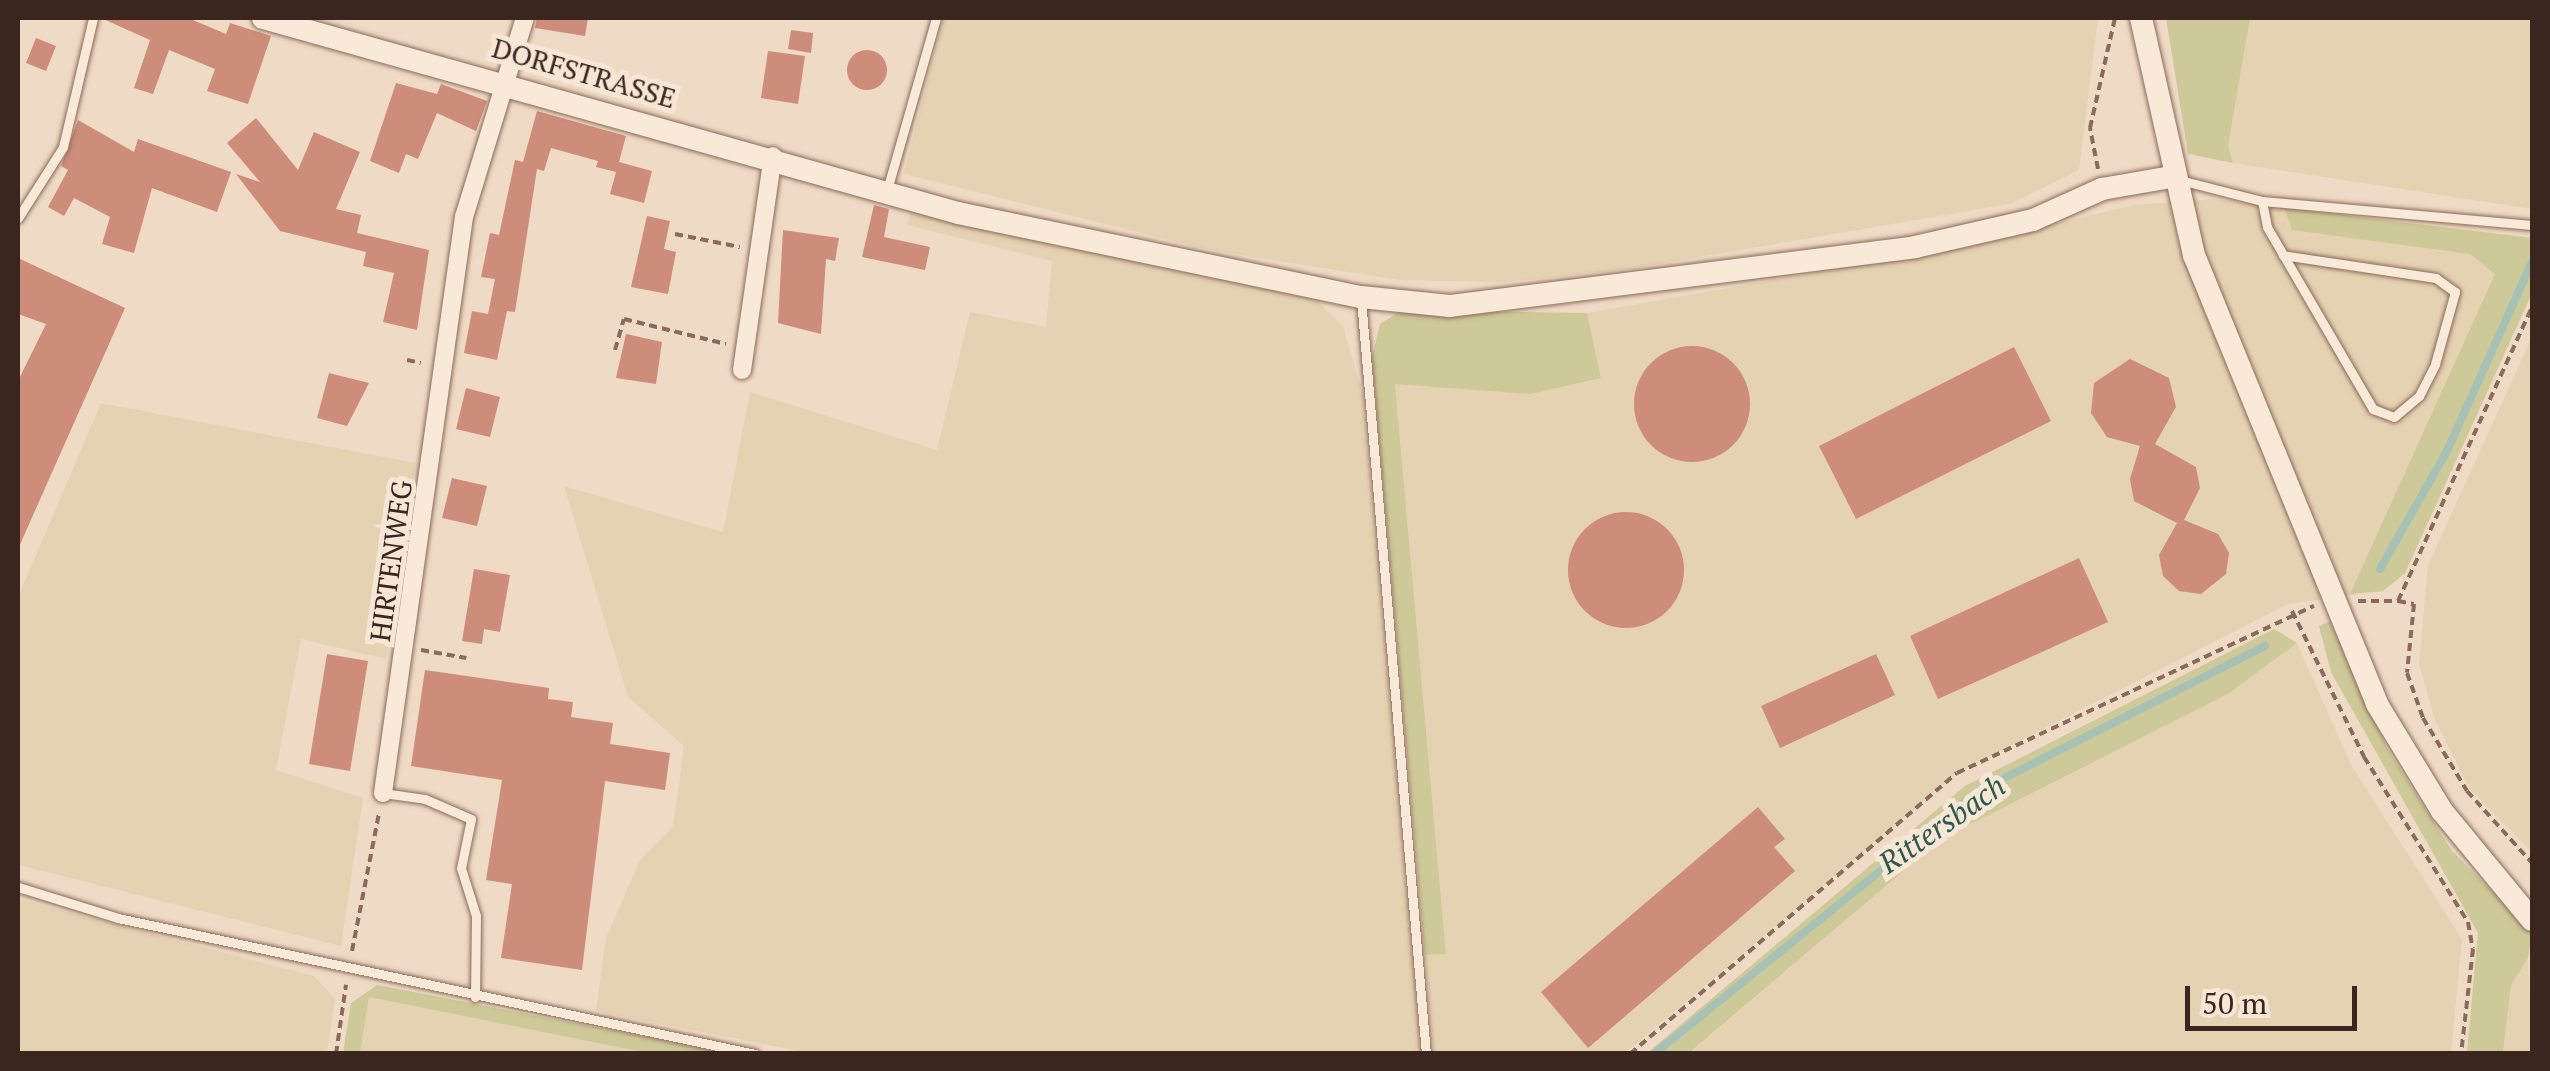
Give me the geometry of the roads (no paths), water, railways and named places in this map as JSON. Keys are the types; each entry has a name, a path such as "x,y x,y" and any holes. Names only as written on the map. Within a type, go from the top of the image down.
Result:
{"street":[{"name":"DORFSTRASSE","path":"264,18 510,81 986,219 1361,296 1450,306 1915,247 2033,220 2102,190 2170,177"},
{"name":"HIRTENWEG","path":"383,794 464,216 510,81 526,18"},
{"path":"2141,18 2170,177 2194,255 2377,704 2433,796 2532,920"},
{"path":"742,370 773,156"}],"lane":[{"path":"18,218 62,146 93,18"},
{"path":"887,190 936,18"},
{"path":"2170,177 2262,201 2532,225"},
{"path":"2262,201 2283,255 2373,409 2394,417 2419,396 2435,364 2454,292 2436,278 2283,255"},
{"path":"1361,296 1426,1054"},
{"path":"383,794 424,799 471,819 461,868 476,916 475,997"},
{"path":"18,887 348,970 755,1054"}],"waterway":[{"name":"Rittersbach","path":"2380,569 2447,451 2532,262"},
{"name":"Rittersbach","path":"1654,1054 1977,792 2265,646"}]}
